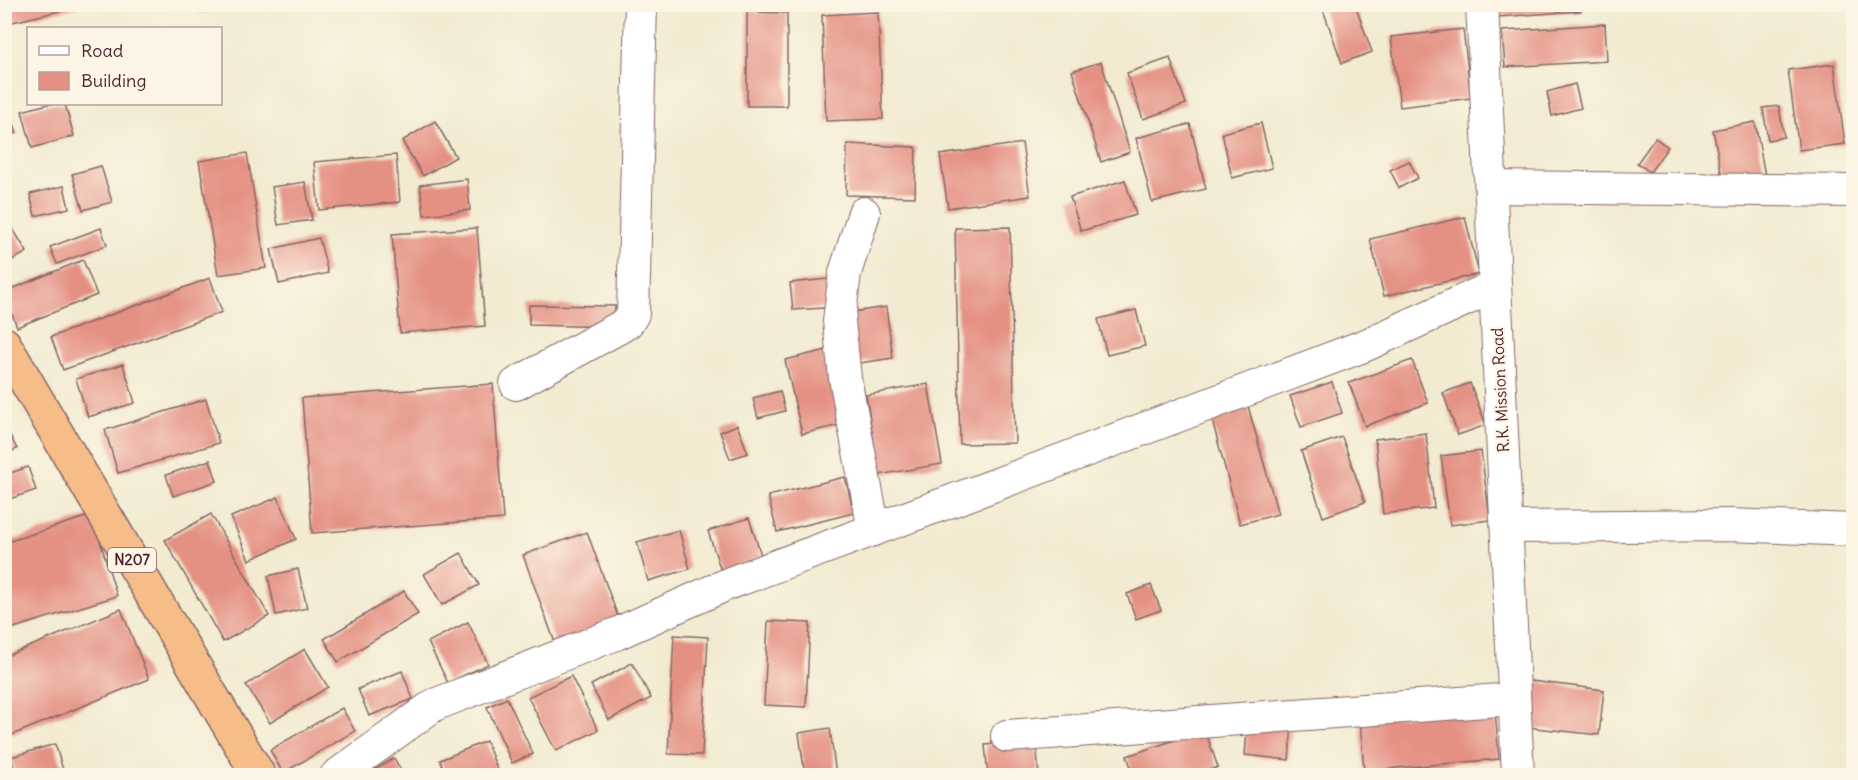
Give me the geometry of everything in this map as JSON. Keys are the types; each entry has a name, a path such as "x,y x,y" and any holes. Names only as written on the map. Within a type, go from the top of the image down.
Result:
{"highway":[{"name":"N207","path":"4,344 259,776"}],"street":[{"path":"516,384 622,326 633,314 641,4"},
{"name":"R.K. Mission Road","path":"1482,4 1518,776"},
{"path":"1491,187 1854,191"},
{"path":"864,213 845,273 839,321 844,378 874,530"},
{"path":"336,776 434,705 616,634 730,583 1365,345 1496,286"},
{"path":"1507,527 1728,525 1854,530"},
{"path":"1007,736 1514,699"}],"building":[{"path":"4,4 77,4 77,7 4,24"},
{"path":"197,4 226,4 227,9 198,12"},
{"path":"1321,4 1355,4 1372,52 1342,63"},
{"path":"1496,4 1580,4 1581,11 1497,17"},
{"path":"747,12 787,13 787,106 747,106"},
{"path":"878,12 883,119 826,121 822,15"},
{"path":"1605,24 1607,61 1505,67 1502,31"},
{"path":"1463,29 1471,98 1400,107 1391,37"},
{"path":"1170,58 1186,104 1143,119 1127,73"},
{"path":"1101,62 1130,152 1101,162 1072,71"},
{"path":"1834,64 1845,144 1799,150 1788,70"},
{"path":"1575,84 1581,108 1552,116 1547,92"},
{"path":"4,98 17,133 4,137"},
{"path":"44,105 65,105 74,136 32,148 22,111"},
{"path":"1779,106 1784,137 1768,140 1763,108"},
{"path":"435,121 456,157 423,176 402,141"},
{"path":"1755,122 1765,176 1723,183 1713,130"},
{"path":"1261,123 1272,168 1232,178 1222,133"},
{"path":"1190,124 1206,189 1152,202 1136,138"},
{"path":"1655,138 1668,147 1650,172 1637,163"},
{"path":"1022,143 1030,196 948,208 940,155"},
{"path":"847,144 916,147 915,197 846,195"},
{"path":"247,153 266,268 218,275 199,161"},
{"path":"396,155 400,202 319,210 314,162"},
{"path":"1409,161 1418,178 1399,188 1390,170"},
{"path":"101,166 112,202 83,210 72,174"},
{"path":"467,179 470,210 424,215 420,185"},
{"path":"1125,180 1136,215 1081,231 1070,197"},
{"path":"305,182 312,220 278,225 272,187"},
{"path":"64,186 69,208 35,216 30,194"},
{"path":"4,214 27,252 4,265"},
{"path":"1465,217 1479,274 1384,296 1370,239"},
{"path":"1010,227 1015,443 960,444 955,228"},
{"path":"101,228 107,245 57,264 50,247"},
{"path":"477,228 485,326 400,333 392,234"},
{"path":"319,238 328,273 279,284 271,249"},
{"path":"83,260 97,295 17,327 4,292"},
{"path":"210,278 222,312 63,370 51,337"},
{"path":"837,278 840,307 793,310 790,283"},
{"path":"529,305 615,306 614,327 529,325"},
{"path":"886,307 893,358 853,364 846,313"},
{"path":"1136,310 1145,346 1107,355 1098,319"},
{"path":"831,349 848,423 802,434 785,360"},
{"path":"1412,360 1428,403 1365,426 1349,383"},
{"path":"123,364 135,403 88,417 76,379"},
{"path":"1332,382 1342,413 1301,427 1290,396"},
{"path":"1470,383 1486,425 1458,435 1443,393"},
{"path":"493,384 503,519 312,533 302,398"},
{"path":"928,384 942,464 879,475 866,395"},
{"path":"780,391 785,411 758,418 753,398"},
{"path":"206,399 219,443 118,473 105,430"},
{"path":"1248,406 1278,514 1240,524 1211,416"},
{"path":"4,424 17,449 4,455"},
{"path":"737,425 748,453 730,459 720,432"},
{"path":"1426,433 1434,508 1383,514 1375,439"},
{"path":"1342,437 1365,502 1323,517 1301,451"},
{"path":"1481,451 1490,520 1450,525 1441,456"},
{"path":"210,460 217,481 173,496 166,475"},
{"path":"28,467 36,490 4,501 4,475"},
{"path":"845,477 854,513 777,532 768,496"},
{"path":"278,497 296,539 249,560 231,517"},
{"path":"211,514 269,616 223,642 165,540"},
{"path":"92,515 117,596 4,631 4,543"},
{"path":"749,518 762,558 721,571 708,531"},
{"path":"679,530 690,569 648,581 637,542"},
{"path":"587,532 622,628 558,651 523,555"},
{"path":"461,553 479,585 442,605 424,574"},
{"path":"298,569 307,608 276,615 268,576"},
{"path":"1151,585 1161,610 1136,619 1127,594"},
{"path":"404,591 418,614 338,662 324,639"},
{"path":"121,609 149,679 7,737 4,730 4,657"},
{"path":"768,621 810,623 806,707 764,705"},
{"path":"468,622 488,664 448,683 428,642"},
{"path":"674,635 708,637 702,755 668,754"},
{"path":"305,649 328,687 270,723 246,685"},
{"path":"632,663 651,698 609,720 591,685"},
{"path":"402,671 413,699 369,716 358,689"},
{"path":"571,676 598,730 556,751 528,697"},
{"path":"1523,680 1604,690 1599,735 1517,726"},
{"path":"507,698 533,754 512,763 487,707"},
{"path":"342,708 355,731 283,773 270,750"},
{"path":"1495,708 1499,759 1364,771 1360,720"},
{"path":"1248,720 1292,724 1289,760 1245,755"},
{"path":"830,728 836,776 805,776 799,733"},
{"path":"1205,730 1218,767 1193,776 1134,776 1127,756"},
{"path":"1036,740 1039,776 988,776 985,745"},
{"path":"486,741 500,776 446,776 440,760"},
{"path":"55,744 65,776 16,776 11,757"},
{"path":"394,758 404,776 365,776"}]}
